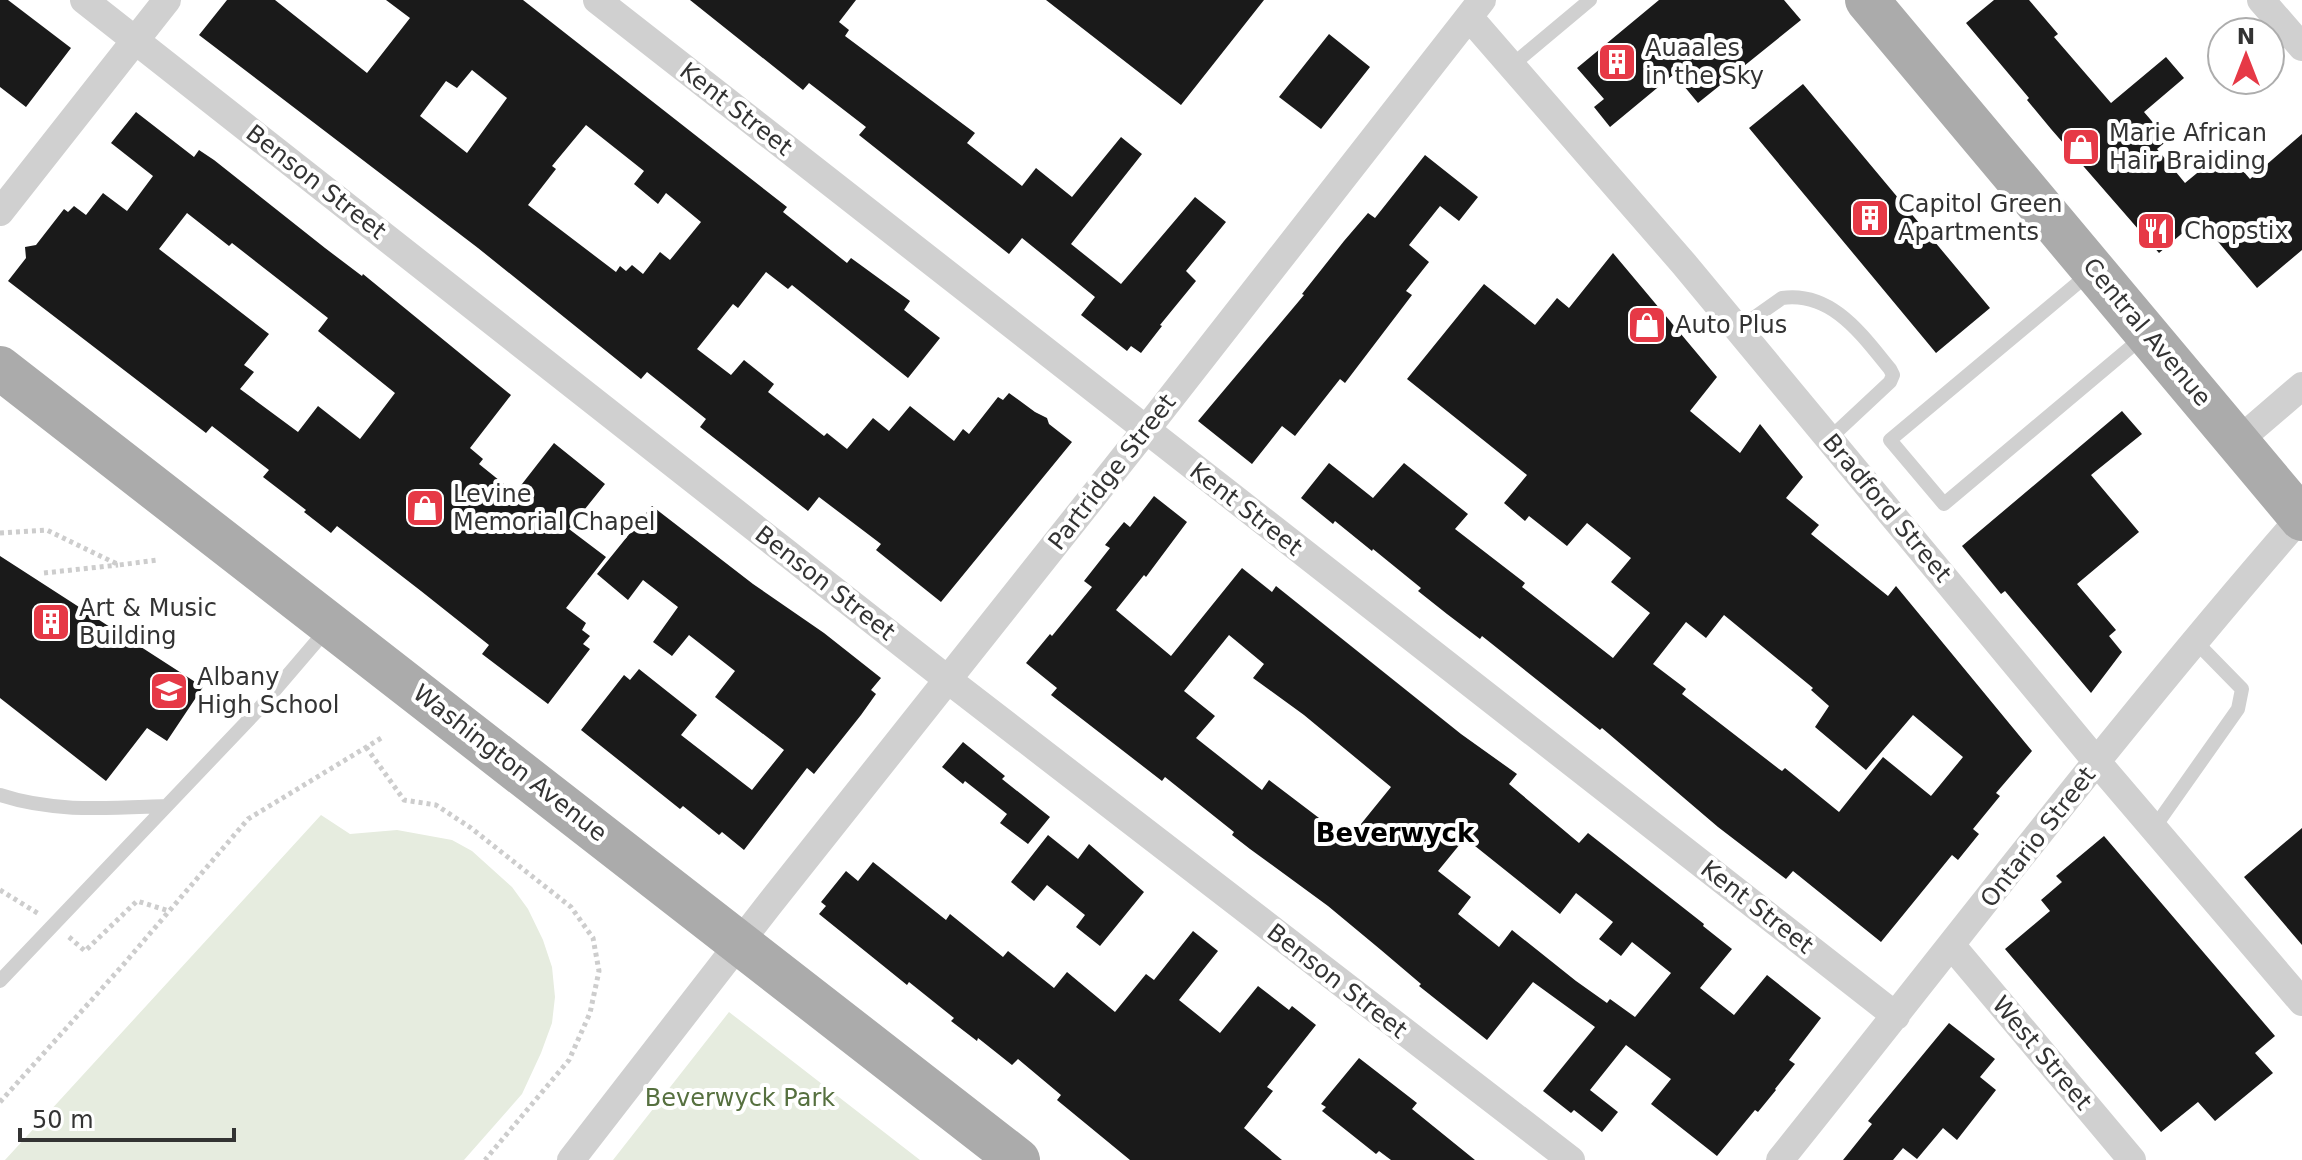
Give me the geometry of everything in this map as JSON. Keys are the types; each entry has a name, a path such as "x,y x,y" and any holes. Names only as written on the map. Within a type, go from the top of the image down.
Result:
{"main road":[{"name":"Central Avenue","path":"1867,0 2301,518"},
{"name":"Washington Avenue","path":"0,368 1018,1160"}],"street":[{"name":"Benson Street","path":"84,0 947,679 1571,1160"},
{"path":"0,212 167,0"},
{"name":"Kent Street","path":"597,0 1896,1016"},
{"path":"2261,0 2302,47"},
{"name":"Partridge Street","path":"571,1160 1475,9"},
{"name":"Bradford Street","path":"1475,9 1511,66 1738,329 2097,762 2302,1002"},
{"path":"2238,441 2302,386"},
{"name":"Ontario Street","path":"1780,1160 2195,641 2301,518"},
{"name":"West Street","path":"1952,946 2132,1160"}],"lane":[{"path":"1511,66 1590,0"},
{"path":"2094,269 1890,440 1899,451 1944,504 2148,333"},
{"path":"1738,329 1782,298 1818,301 1840,314 1890,369 1893,375 1890,382 1829,439"},
{"path":"0,981 257,711 330,624"},
{"path":"2154,828 2238,709 2242,698 2242,689 2195,641"},
{"path":"0,795 21,802 81,810 166,806"}],"path":[{"path":"0,533 47,530 119,565"},
{"path":"44,573 158,560"},
{"path":"0,1102 248,819 383,737"},
{"path":"366,747 404,800 436,805 471,828 571,907 593,938 599,971 590,1013 569,1060 485,1160"}],"green space":[{"path":"321,815 350,834 397,830 452,840 472,851 512,887 528,909 543,940 552,967 555,997 552,1023 522,1094 464,1160 5,1160"},
{"name":"Beverwyck Park","path":"729,1012 920,1160 613,1160"}],"building":[{"path":"0,0 8,0 71,48 26,107 0,87"},
{"path":"227,0 275,0 367,73 410,18 386,0 523,0 787,207 783,212 847,263 851,258 910,301 904,310 940,338 908,378 792,285 788,289 766,272 738,308 733,304 697,349 731,375 744,360 774,384 768,392 824,436 827,433 847,449 873,418 889,431 910,406 954,441 963,429 969,434 998,397 1003,400 1009,393 1047,418 1049,424 1072,442 941,602 876,550 881,544 819,497 808,511 700,427 706,419 647,372 641,379 478,248 199,35","holes":["472,70 507,98 467,153 420,116 446,81 457,88","586,125 644,171 634,184 658,204 666,193 701,222 670,260 660,252 643,274 632,265 626,271 620,266 616,272 528,205 556,169 552,166"]},
{"path":"690,0 856,0 839,22 849,30 845,36 975,133 967,143 1022,186 1036,168 1072,197 1121,137 1142,154 1071,244 1121,284 1195,197 1226,222 1186,271 1196,281 1162,326 1141,353 1131,346 1127,351 1081,315 1095,297 1022,238 1009,254 859,135 866,127 809,83 803,90"},
{"path":"1046,0 1264,0 1181,105"},
{"path":"1659,0 1784,0 1801,20 1698,103 1674,74 1610,127 1594,107 1604,99 1577,68"},
{"path":"1994,0 2029,0 2058,34 2054,37 2111,103 2166,57 2184,78 2144,112 2168,140 2157,149 2185,183 2225,150 2250,179 2302,134 2302,250 2257,288 2199,219 2159,253 2051,129 1966,23"},
{"path":"1329,34 1370,67 1321,129 1279,97"},
{"name":"Capitol Green Apartments","path":"1803,84 1990,308 1936,353 1749,128"},
{"path":"136,112 194,157 199,150 363,274 511,395 470,448 483,459 479,464 515,493 554,443 605,484 569,529 606,557 566,608 586,623 582,630 590,636 583,644 590,649 548,704 482,654 489,645 421,591 337,526 331,533 304,512 306,510 263,477 269,470 212,426 206,433 8,281 26,258 25,247 36,245 64,209 68,212 74,206 86,215 103,193 127,211 153,176 111,143","holes":["187,213 229,246 232,243 328,318 318,331 395,393 360,439 318,406 298,432 240,389 254,372 244,365 269,334 159,249"]},
{"path":"1425,155 1478,197 1459,221 1440,206 1409,245 1429,262 1406,291 1412,295 1345,383 1340,379 1295,436 1282,426 1252,464 1198,421 1304,295 1344,241 1368,213 1375,218"},
{"path":"1613,253 1717,377 1690,411 1740,453 1760,424 1803,477 1786,498 1819,525 1811,534 1888,596 1896,586 2032,751 1996,793 2000,796 1973,829 1979,834 1958,860 1952,855 1881,942 1793,871 1786,879 1718,827 1602,728 1600,730 1482,636 1480,639 1447,614 1373,549 1335,521 1333,524 1301,498 1329,463 1373,498 1404,463 1468,514 1455,529 1525,583 1522,587 1613,658 1650,613 1611,582 1631,558 1587,523 1567,546 1529,516 1525,521 1504,503 1527,475 1407,379 1484,284 1535,325 1557,298 1569,308","holes":["1724,615 1813,688 1811,690 1829,706 1815,727 1866,770 1913,715 1963,757 1931,796 1883,757 1839,812 1785,768 1782,771 1779,769 1682,694 1686,689 1653,664 1686,622 1706,638"]},
{"path":"2122,411 2142,434 2091,475 2139,532 2077,584 2116,630 2109,636 2122,652 2091,693 2005,591 2001,594 1962,546"},
{"path":"1154,496 1187,522 1146,577 1144,575 1116,610 1171,656 1242,568 1272,592 1276,586 1461,734 1517,774 1509,784 1579,843 1588,833 1732,949 1700,988 1734,1015 1767,975 1821,1018 1789,1060 1795,1064 1776,1090 1717,1156 1651,1104 1671,1079 1626,1045 1590,1090 1618,1112 1602,1132 1574,1110 1571,1113 1543,1091 1595,1027 1533,982 1487,1040 1419,986 1421,984 1328,906 1232,835 1234,832 1165,777 1162,781 1051,695 1057,688 1026,663 1092,587 1084,581 1110,548 1105,545 1124,522 1130,527","holes":["1229,635 1264,664 1253,678 1304,715 1391,787 1348,840 1269,780 1262,790 1196,738 1215,716 1184,691","1465,838 1560,914 1576,893 1613,922 1599,939 1621,956 1632,942 1671,973 1635,1017 1610,999 1607,1003 1512,930 1499,947 1458,914 1471,897 1438,871"]},
{"path":"652,506 881,678 871,690 876,694 861,715 814,774 807,768 744,850 722,832 719,835 683,806 680,809 581,730 624,675 630,680 639,669 697,715 681,735 752,790 784,750 715,697 735,671 689,635 672,656 653,642 678,607 643,580 628,600 597,574"},
{"name":"Art & Music Building","path":"0,556 203,687 167,741 147,728 106,781 0,698"},
{"path":"963,742 1005,776 1002,779 1050,817 1028,844 1000,823 1007,814 942,767"},
{"path":"2302,828 2302,945 2244,877"},
{"path":"1048,835 1078,859 1089,844 1144,892 1100,946 1076,927 1085,915 1047,885 1034,901 1011,882"},
{"path":"2104,836 2275,1036 2255,1053 2273,1073 2215,1121 2198,1102 2161,1132 2005,949 2050,911 2041,900 2062,882 2056,876"},
{"path":"873,862 946,920 950,914 1003,957 1008,951 1054,988 1067,972 1115,1012 1146,974 1154,980 1193,931 1218,951 1179,1000 1220,1033 1258,986 1289,1010 1292,1006 1316,1025 1267,1087 1273,1091 1244,1128 1282,1160 1130,1160 1057,1100 1061,1095 1018,1059 1012,1065 978,1038 977,1041 951,1021 954,1018 909,982 907,985 819,914 826,906 821,902 846,871 858,881"},
{"path":"1949,1023 1995,1059 1980,1077 1996,1090 1957,1140 1943,1128 1917,1159 1903,1148 1893,1160 1843,1160 1872,1124 1868,1121"},
{"path":"1359,1058 1417,1103 1412,1109 1475,1160 1391,1160 1379,1151 1376,1154 1322,1111 1326,1107 1321,1104"}],"place":[{"name":"Auaales in the Sky","path":"1617,62"},
{"name":"Marie African Hair Braiding","path":"2081,147"},
{"name":"Capitol Green Apartments","path":"1870,218"},
{"name":"Chopstix","path":"2156,231"},
{"name":"Auto Plus","path":"1647,325"},
{"name":"Levine Memorial Chapel","path":"425,508"},
{"name":"Art & Music Building","path":"51,622"},
{"name":"Albany High School","path":"169,691"}],"district":[{"name":"Beverwyck","path":"1395,833"}]}
